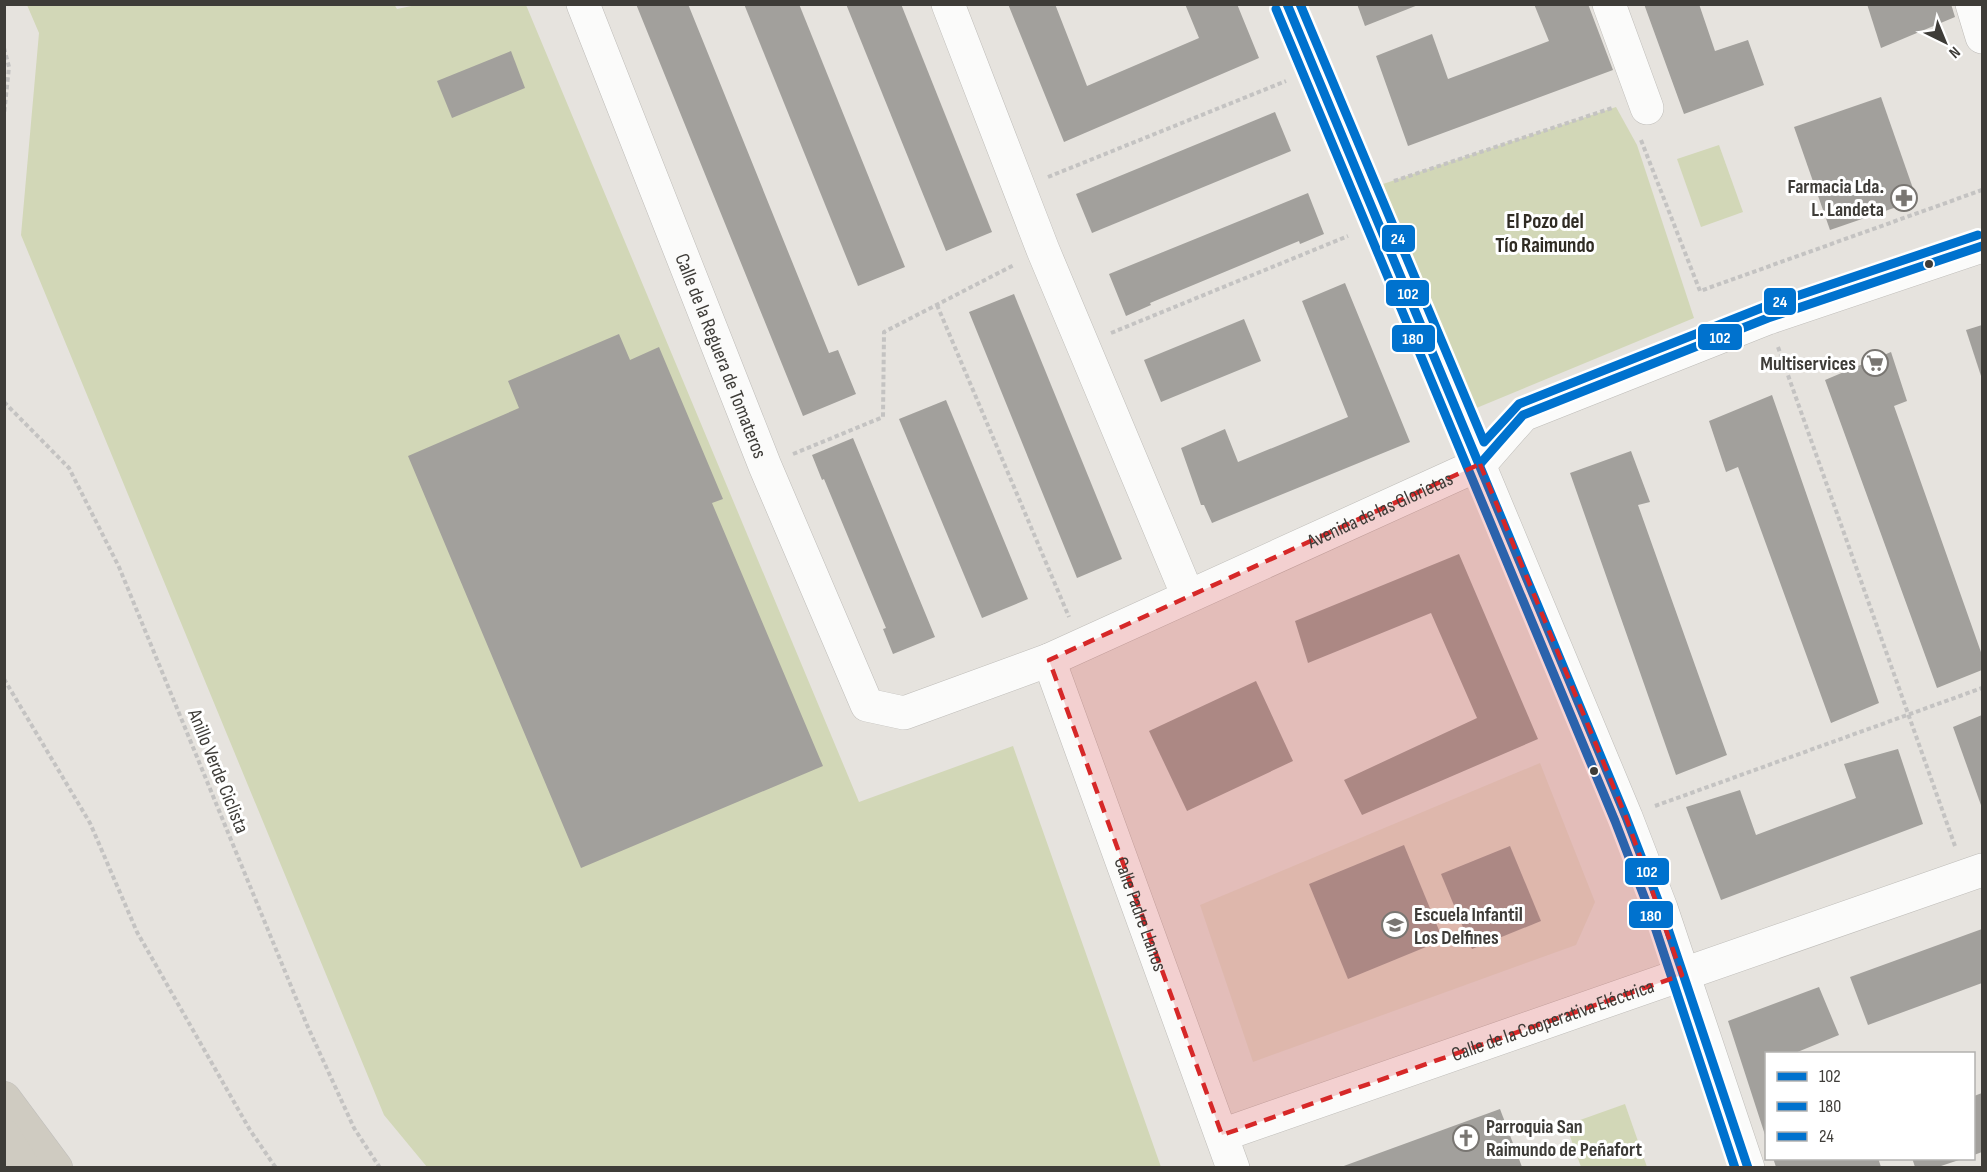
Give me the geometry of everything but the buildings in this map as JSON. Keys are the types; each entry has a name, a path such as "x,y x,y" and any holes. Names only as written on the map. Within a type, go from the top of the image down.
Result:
{"highway":[{"path":"4,1098 56,1167"},
{"path":"4,1135 24,1167"}],"street":[{"name":"Calle de la Reguera de Tomateros","path":"583,4 765,466 867,705"},
{"path":"948,4 1043,250 1188,596"},
{"path":"1287,4 1626,816 1661,908 1748,1167"},
{"path":"1610,4 1646,103"},
{"path":"1972,4 1983,38"},
{"name":"Avenida de las Glorietas","path":"867,705 904,713 1049,660 1480,464 1523,415 1768,318 1983,246"},
{"name":"Calle Padre Llanos","path":"1049,660 1233,1167"},
{"name":"Calle de la Cooperativa Eléctrica","path":"1222,1135 1974,872"}],"path":[{"path":"4,48 9,67 4,115"},
{"path":"1020,189 1314,69"},
{"path":"1646,103 1638,132 1700,291 1983,190"},
{"path":"1367,192 1383,184 1646,103"},
{"path":"1083,344 1380,223"},
{"path":"765,466 883,417 884,332 1043,250"},
{"path":"937,305 1080,646"},
{"path":"1768,318 1908,716 1974,872"},
{"name":"Anillo Verde Ciclista","path":"4,402 69,468 119,567 307,1025 354,1128 380,1167"},
{"path":"4,679 90,823 137,932 250,1130 276,1167"},
{"path":"1626,816 1983,688"}],"highlighted area":[{"path":"1480,464 1626,817 1682,975 1222,1135 1049,660"}],"shaded area":[{"name":"Escuela Infantil Los Delfines","path":"1540,763 1595,902 1576,945 1253,1062 1200,905"}],"green space":[{"path":"394,4 397,9 421,4 526,5 859,802 1013,746 1161,1167 427,1167 384,1115 21,235 39,33 27,5"},
{"path":"1616,107 1637,145 1694,318 1474,409 1383,184"},
{"path":"1719,145 1743,212 1701,227 1677,159"},
{"path":"1625,1104 1647,1167 1581,1167 1566,1125"}],"transit line":[{"name":"102","path":"1287,4 1626,817 1661,908 1748,1168"},
{"name":"24","path":"1300,4 1484,442 1519,404 1764,307 1978,235"},
{"name":"180","path":"1276,9 1615,821 1650,912 1735,1168"},
{"name":"102","path":"1480,464 1523,415 1768,318 1982,246"}],"place":[{"name":"Farmacia Lda. L. Landeta","path":"1904,198"},
{"name":"Multiservices","path":"1875,363"},
{"name":"Escuela Infantil Los Delfines","path":"1395,925"},
{"name":"Parroquia San Raimundo de Peñafort","path":"1466,1138"}],"district":[{"name":"El Pozo del Tío Raimundo","path":"1545,233"}]}
